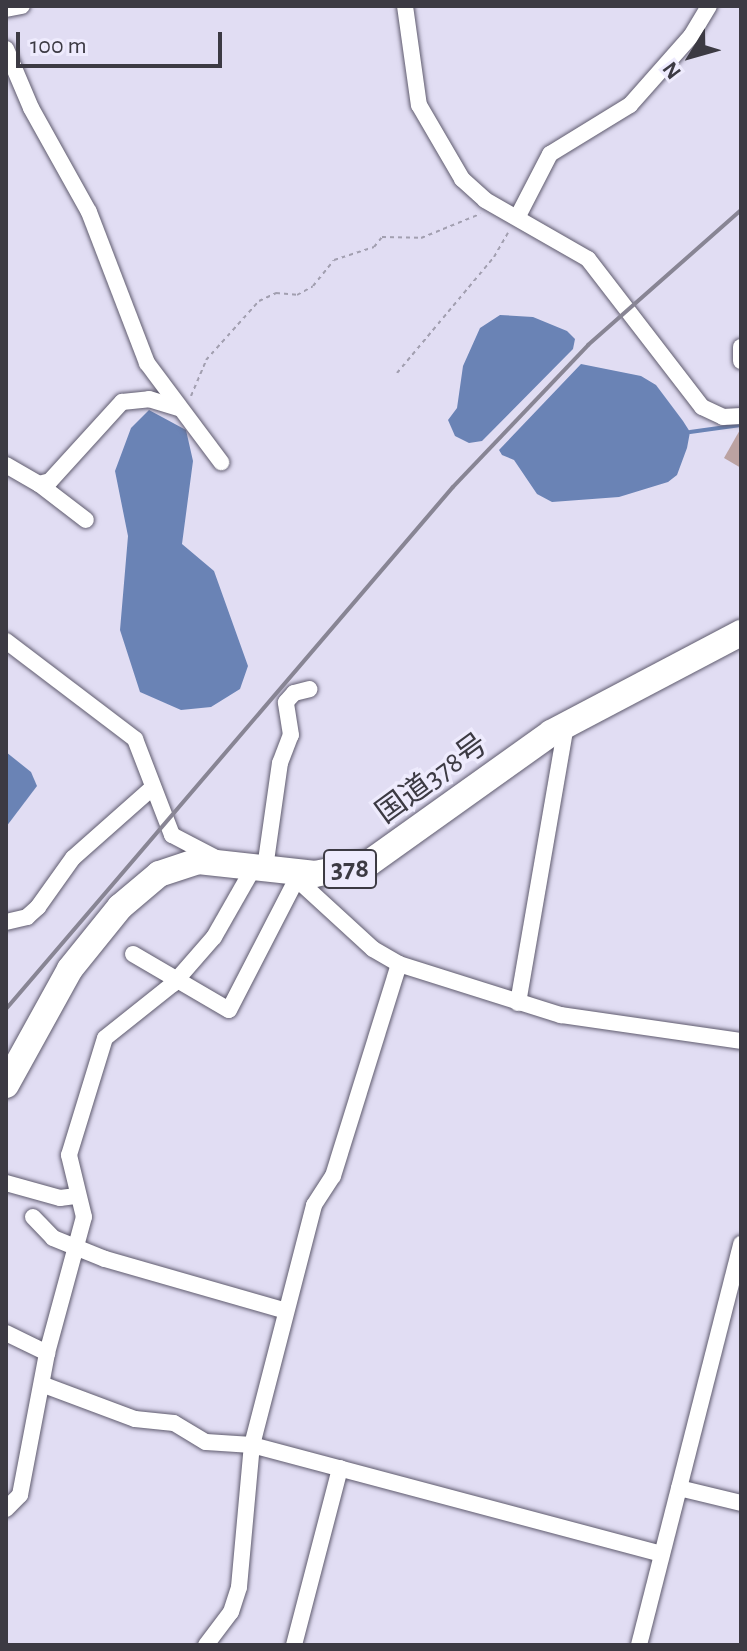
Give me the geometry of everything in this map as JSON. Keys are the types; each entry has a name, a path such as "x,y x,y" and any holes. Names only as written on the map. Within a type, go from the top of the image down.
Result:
{"highway":[{"name":"国道378号","path":"6,1085 70,969 120,907 159,874 219,860 276,871 315,874 369,863 566,724 741,633"}],"street":[{"path":"6,9 22,6"},
{"path":"405,6 426,125 462,179 501,207 573,248 601,271 702,407 723,417 741,416"},
{"path":"518,216 550,154 630,105 691,36 709,6"},
{"path":"6,49 31,108 89,212 147,363 221,462"},
{"path":"741,347 741,361"},
{"path":"39,484 50,481 122,402 149,399 179,408"},
{"path":"6,465 39,484 86,520"},
{"path":"6,641 135,739 151,789 172,835 219,860"},
{"path":"133,954 175,982 229,1010 233,1008 276,871 280,763 291,735 286,702 294,693 310,689"},
{"path":"518,1003 566,724"},
{"path":"6,922 27,917 38,907 73,858 151,789"},
{"path":"276,871 373,949 399,964 518,1003 593,1022 741,1041"},
{"path":"6,1509 20,1495 44,1385 47,1353 84,1217 70,1175 72,1133 105,1038 175,982 276,871"},
{"path":"206,1645 231,1612 239,1587 252,1445 314,1205 333,1176 399,964"},
{"path":"6,1183 60,1198 77,1196"},
{"path":"33,1217 53,1238 146,1274 286,1311"},
{"path":"639,1645 741,1244"},
{"path":"6,1333 47,1353"},
{"path":"44,1385 135,1419 174,1423 206,1442 252,1445 662,1554"},
{"path":"294,1645 340,1468"},
{"path":"679,1488 741,1503"}],"path":[{"path":"179,408 190,399 206,360 243,314 276,293 297,295 313,286 334,260 374,247 382,237 421,238 501,207"},
{"path":"397,373 494,257 518,216"}],"water":[{"path":"500,315 533,317 567,331 575,339 573,349 482,441 469,443 455,436 448,420 457,408 463,366 480,328"},
{"path":"581,364 641,376 656,385 690,432 677,475 668,482 619,497 552,502 537,494 514,460 502,455 499,450"},
{"path":"149,410 186,430 193,461 182,544 214,571 248,666 240,689 211,707 181,710 140,692 120,630 128,536 115,471 131,428"},
{"path":"6,752 31,772 37,786 6,827"}],"building":[{"path":"741,428 741,468 724,458"}],"waterway":[{"path":"690,432 741,425"}],"railway":[{"path":"6,1009 453,487 588,345 741,210"}]}
